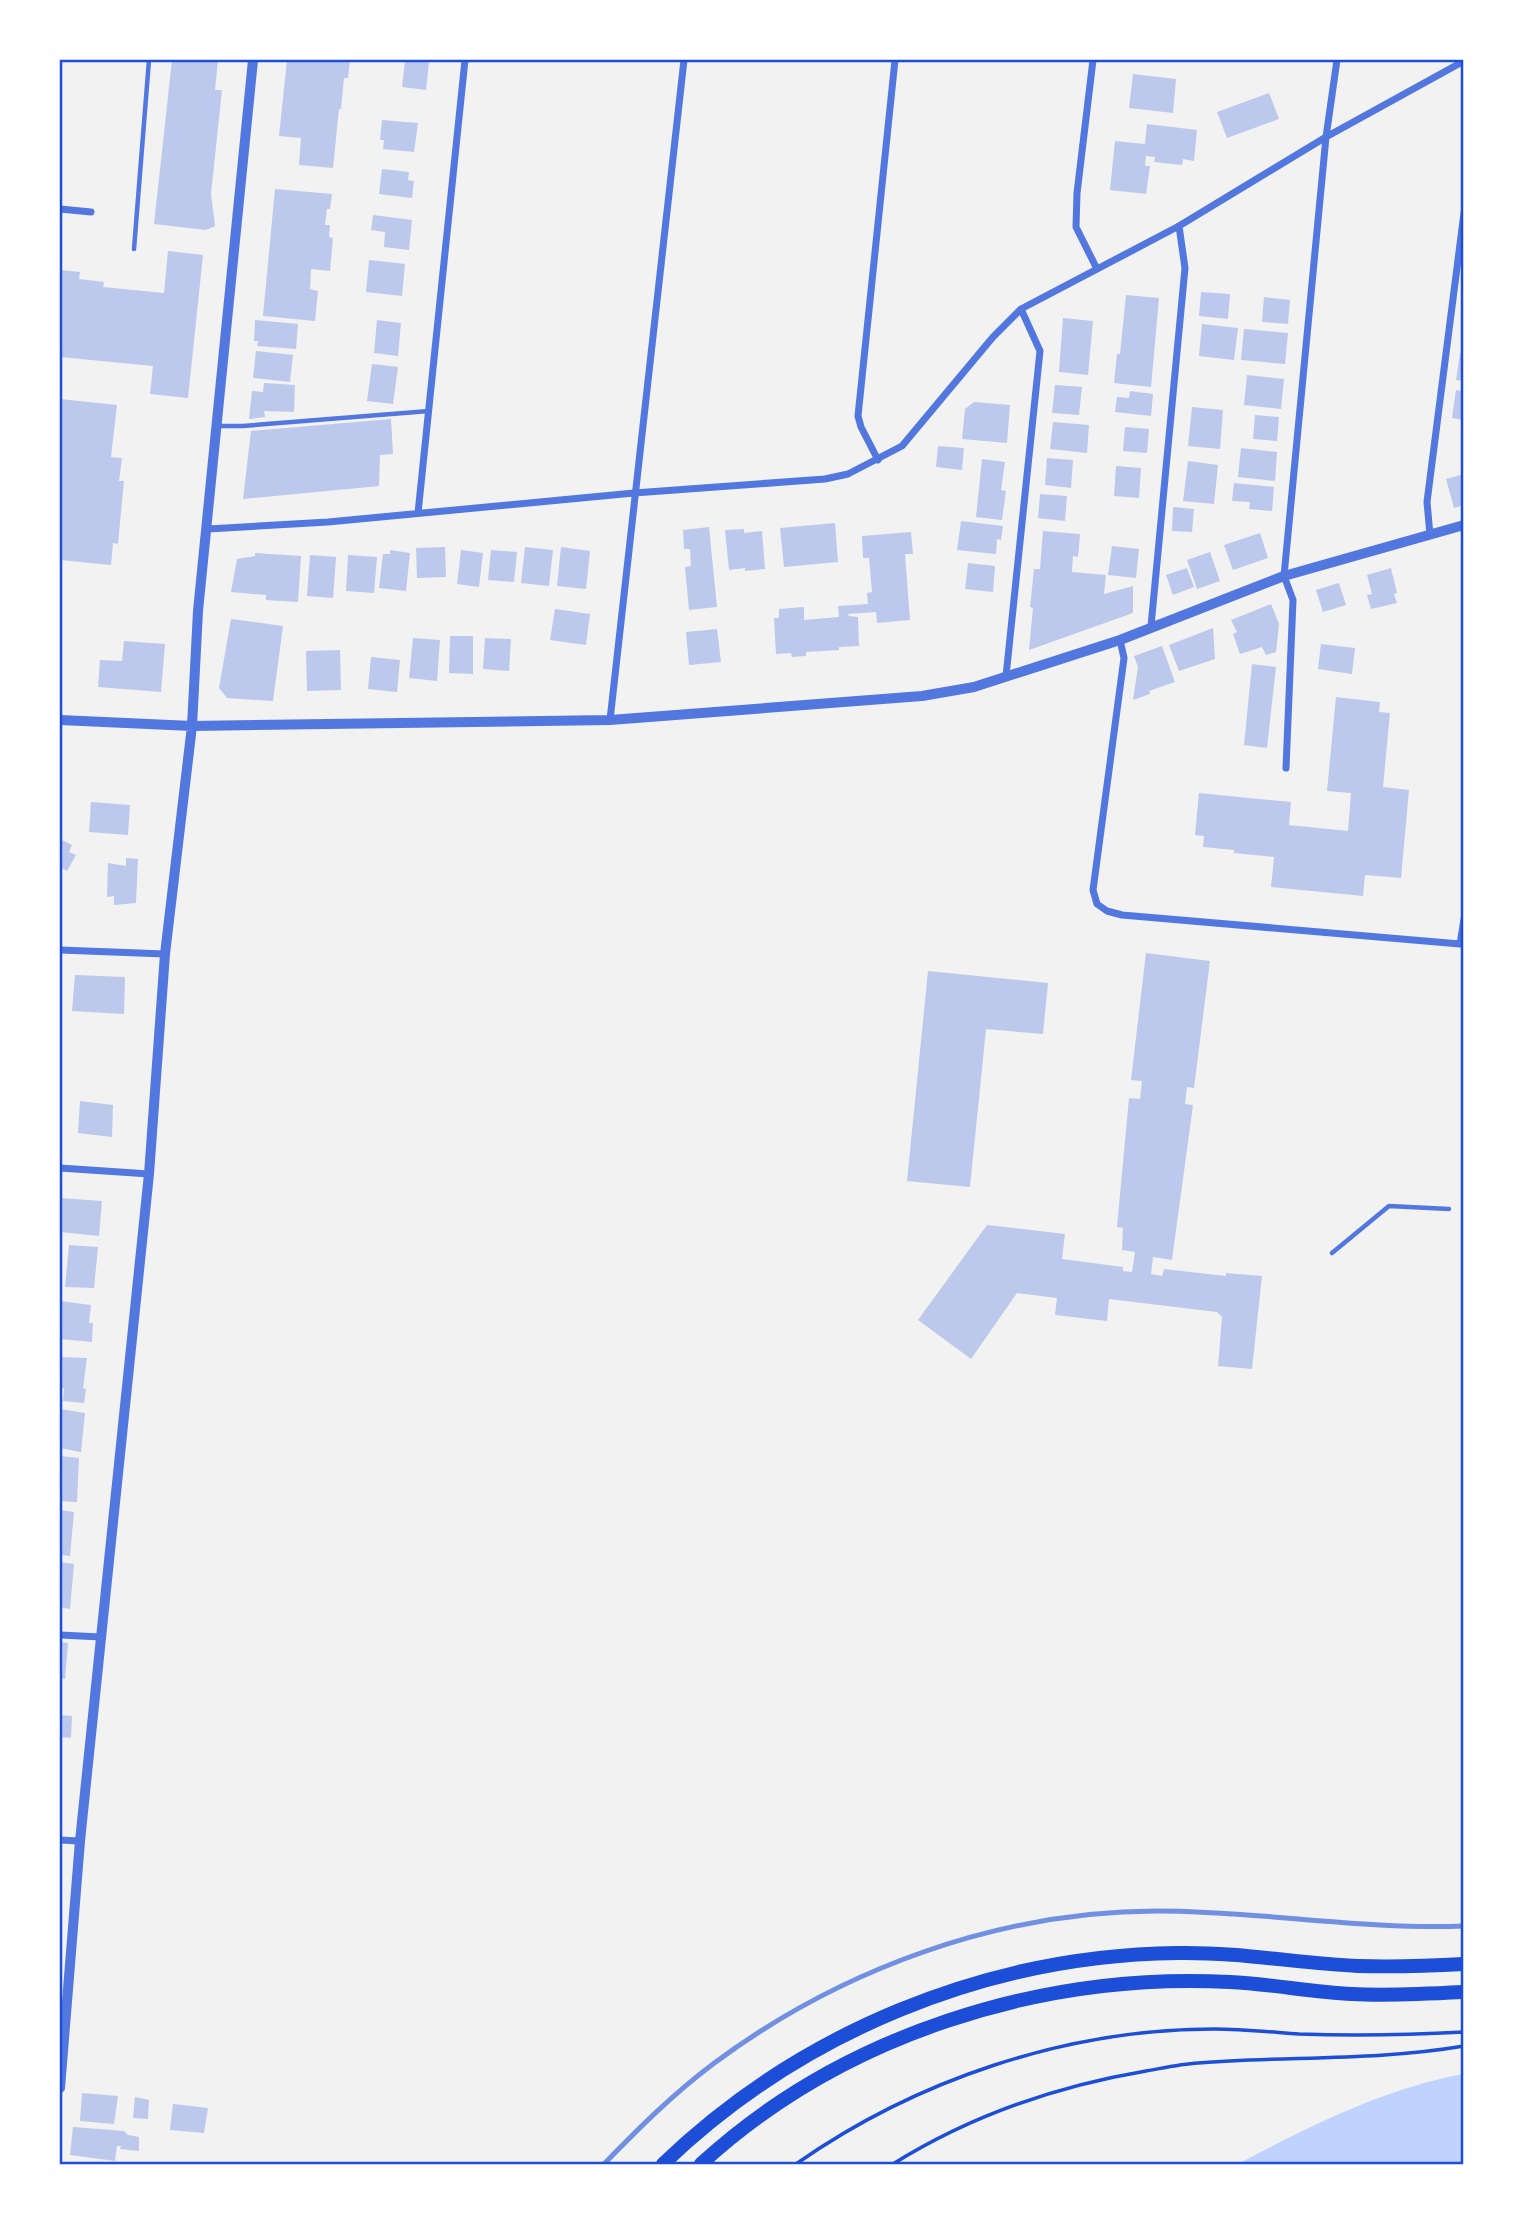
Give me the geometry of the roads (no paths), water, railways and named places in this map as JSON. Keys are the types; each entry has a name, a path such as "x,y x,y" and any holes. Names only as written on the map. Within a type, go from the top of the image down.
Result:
{"main road":[{"path":"663,2165 727,2108 809,2054 890,2013 967,1986 1024,1971 1138,1954 1218,1954 1358,1966 1427,1967 1464,1964"},
{"path":"701,2165 753,2122 852,2060 922,2029 1039,1997 1098,1987 1182,1982 1232,1982 1351,1994 1464,1992"}],"street":[{"path":"60,2088 80,1841 149,1174 165,954 192,726 195,644 253,60"},
{"path":"418,513 465,60"},
{"path":"610,720 684,60"},
{"path":"878,460 858,416 895,60"},
{"path":"1093,60 1077,193 1076,227 1097,269"},
{"path":"1286,768 1293,600 1284,576 1326,137 1337,60"},
{"path":"208,529 825,479 848,474 902,446 949,388 1021,309 1179,226 1326,137 1464,61"},
{"path":"60,209 91,212"},
{"path":"1430,535 1427,502 1464,213"},
{"path":"1151,626 1185,268 1179,226"},
{"path":"1006,676 1040,351 1021,309"},
{"path":"60,720 192,726 610,720 922,695 974,687 1121,639 1284,576 1464,525"},
{"path":"1121,639 1124,658 1119,707 1093,890 1097,904 1107,911 1122,915 1460,944 1464,919"},
{"path":"60,950 165,954"},
{"path":"60,1168 149,1174"},
{"path":"60,1635 101,1637"},
{"path":"60,1840 80,1841"}],"lane":[{"path":"134,249 149,60"},
{"path":"217,426 429,411"},
{"path":"1332,1253 1389,1206 1449,1209"}],"water":[{"path":"1463,2074 1463,2164 1238,2164 1348,2110 1404,2089"}],"railway":[{"path":"604,2164 684,2087 762,2030 813,2000 867,1974 923,1952 980,1935 1038,1922 1097,1914 1157,1911 1425,1927 1464,1926"}]}
